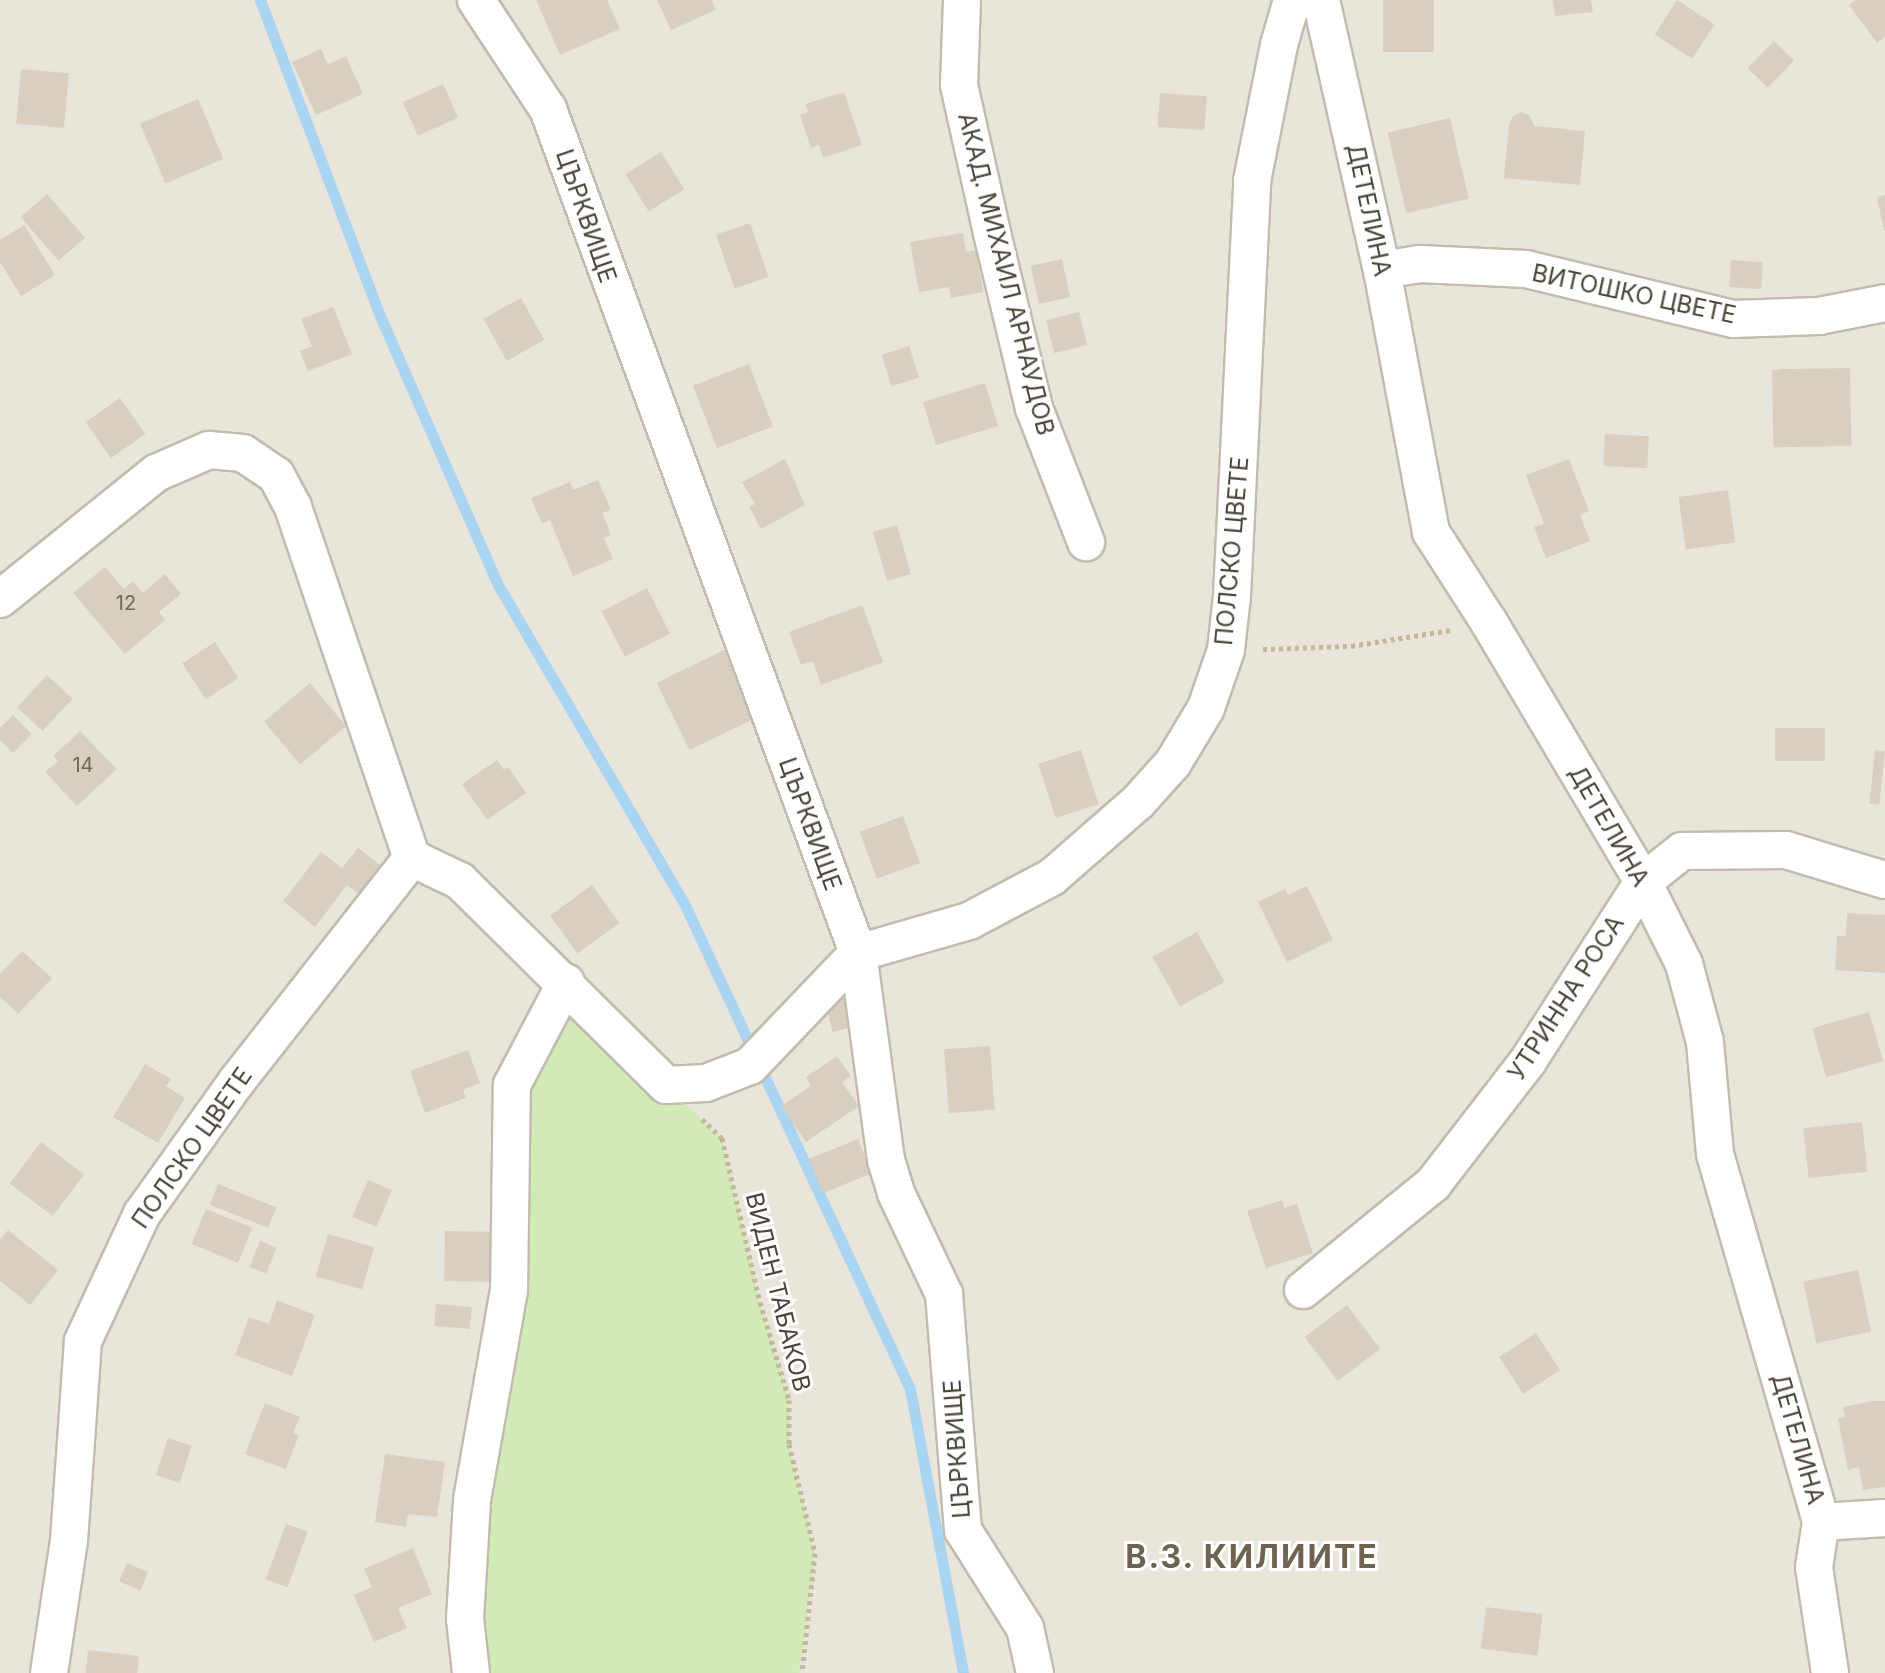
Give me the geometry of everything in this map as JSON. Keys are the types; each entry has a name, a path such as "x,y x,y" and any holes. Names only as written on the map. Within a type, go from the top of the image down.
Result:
{"street":[{"name":"ЦЪРКВИЩЕ","path":"476,0 548,109 613,295 858,953 886,1160 896,1193 944,1294 963,1530 1025,1628 1035,1673"},
{"name":"АКАД. МИХАИЛ АРНАУДОВ","path":"962,0 959,85 985,204 1034,408 1086,542"},
{"name":"ПОЛСКО ЦВЕТЕ","path":"858,953 969,921 1052,877 1138,802 1173,763 1206,708 1226,650 1240,463 1252,181 1279,45 1292,0"},
{"name":"ДЕТЕЛИНА","path":"1321,0 1382,270 1431,532 1490,624 1643,882 1684,964 1705,1042 1715,1154 1821,1522 1814,1567 1830,1673"},
{"name":"ВИТОШКО ЦВЕТЕ","path":"1382,270 1421,264 1526,269 1733,319 1819,316 1885,303"},
{"path":"0,599 156,473 209,450 243,453 276,475 293,507 412,858 460,881 566,982 626,1049 666,1085 706,1083 750,1066 858,953"},
{"name":"УТРИННА РОСА","path":"1303,1290 1433,1184 1528,1061 1643,882 1682,851 1786,850 1885,880"},
{"name":"ПОЛСКО ЦВЕТЕ","path":"49,1673 69,1541 83,1341 142,1214 237,1081 412,858"},
{"path":"471,1673 465,1619 472,1500 509,1291 512,1085 566,982"},
{"path":"1821,1522 1885,1518"}],"path":[{"path":"1226,650 1351,646 1490,624"},
{"name":"ВИДЕН ТАБАКОВ","path":"666,1085 722,1138 760,1302 789,1400 789,1444 815,1553 802,1673"}],"shaded area":[{"path":"0,0 1885,0 1885,1673 0,1673"}],"green space":[{"path":"566,982 627,1049 722,1138 760,1302 789,1400 789,1444 815,1553 799,1673 471,1673 512,1085"}],"building":[{"path":"536,0 607,0 620,29 560,55"},
{"path":"657,0 712,0 716,10 671,30"},
{"path":"1383,0 1434,0 1434,52 1383,52"},
{"path":"1553,0 1591,0 1593,12 1555,16"},
{"path":"1677,0 1715,25 1692,59 1655,34"},
{"path":"1856,0 1885,0 1885,37 1877,43 1849,5"},
{"path":"1774,41 1794,60 1768,88 1748,68"},
{"path":"321,49 328,64 346,56 363,94 316,115 292,62"},
{"path":"21,69 69,73 64,128 16,124"},
{"path":"443,84 458,118 418,136 403,102"},
{"path":"844,92 862,145 823,158 819,145 811,148 800,115 808,112 805,104"},
{"path":"1160,93 1207,96 1205,130 1158,127"},
{"path":"198,99 223,159 165,183 140,124"},
{"path":"1521,112 1529,115 1535,126 1585,131 1580,185 1504,178 1509,124 1513,116"},
{"path":"1450,118 1469,199 1406,213 1388,132"},
{"path":"661,152 684,189 649,212 625,174"},
{"path":"47,194 85,238 59,261 21,217"},
{"path":"1885,195 1885,231 1884,231 1877,197"},
{"path":"750,223 769,277 735,289 716,235"},
{"path":"24,225 55,275 21,296 0,262 0,240"},
{"path":"963,233 966,252 976,250 983,292 951,298 949,287 919,292 910,242"},
{"path":"1062,259 1070,297 1039,304 1031,266"},
{"path":"1731,260 1763,262 1761,289 1729,287"},
{"path":"521,298 544,340 507,361 483,319"},
{"path":"333,307 352,354 308,371 300,351 312,346 301,319"},
{"path":"1079,312 1087,345 1054,353 1046,320"},
{"path":"909,346 919,377 892,386 881,355"},
{"path":"749,364 773,427 717,448 693,386"},
{"path":"1850,368 1851,446 1773,447 1772,369"},
{"path":"985,383 998,426 936,445 923,402"},
{"path":"120,398 145,434 111,458 86,422"},
{"path":"1605,434 1649,436 1647,468 1603,466"},
{"path":"785,459 805,505 761,529 749,507 755,504 742,482"},
{"path":"1569,459 1589,511 1580,515 1590,541 1546,558 1534,527 1544,524 1526,475"},
{"path":"598,480 611,510 602,513 611,535 604,538 613,559 573,576 550,520 542,524 531,498 570,482 573,490"},
{"path":"1728,490 1735,542 1686,549 1678,497"},
{"path":"897,525 911,574 887,581 873,532"},
{"path":"105,567 124,589 133,581 143,593 165,574 181,594 159,612 165,620 125,654 73,593"},
{"path":"647,588 670,633 625,657 602,611"},
{"path":"862,605 883,662 821,685 813,661 801,665 789,632"},
{"path":"215,642 238,678 206,699 182,663"},
{"path":"724,650 757,717 689,750 657,683"},
{"path":"47,675 73,699 43,731 17,707"},
{"path":"310,683 346,726 300,764 264,722"},
{"path":"13,715 32,734 13,753 0,740 0,728"},
{"path":"1775,728 1825,728 1825,761 1775,761"},
{"path":"80,731 117,769 77,806 45,772 58,761 53,756"},
{"path":"1081,750 1099,804 1056,818 1038,764"},
{"path":"1875,750 1885,751 1879,805 1869,804"},
{"path":"497,760 504,770 508,767 526,793 487,820 462,784"},
{"path":"903,816 920,863 877,879 860,832"},
{"path":"358,848 384,868 362,897 347,885 315,927 283,901 321,852 342,868"},
{"path":"592,885 620,923 578,954 550,916"},
{"path":"1307,886 1333,940 1287,962 1258,902 1285,889 1288,895"},
{"path":"1847,913 1885,915 1885,973 1835,970 1837,936 1846,936"},
{"path":"1197,932 1225,982 1180,1007 1152,957"},
{"path":"22,951 52,978 18,1014 0,997 0,974"},
{"path":"849,994 857,1026 833,1032 825,1000"},
{"path":"1869,1012 1883,1061 1826,1077 1812,1028"},
{"path":"990,1046 994,1110 949,1113 944,1049"},
{"path":"468,1050 480,1083 463,1090 466,1098 425,1113 410,1071"},
{"path":"837,1056 851,1076 842,1082 859,1106 806,1142 781,1106 811,1086 806,1077"},
{"path":"145,1064 171,1079 166,1086 185,1098 158,1143 113,1117"},
{"path":"1862,1122 1867,1172 1809,1178 1803,1128"},
{"path":"858,1139 872,1173 823,1193 809,1159"},
{"path":"41,1142 84,1174 53,1216 10,1184"},
{"path":"368,1180 392,1190 376,1227 352,1217"},
{"path":"218,1184 276,1208 268,1228 210,1204"},
{"path":"1282,1200 1284,1208 1297,1204 1313,1253 1266,1268 1247,1211"},
{"path":"206,1209 252,1228 238,1263 192,1244"},
{"path":"8,1230 58,1270 30,1305 0,1281 0,1240"},
{"path":"445,1231 502,1232 501,1282 444,1281"},
{"path":"328,1234 374,1247 362,1290 316,1276"},
{"path":"260,1241 277,1248 266,1274 250,1267"},
{"path":"1858,1270 1871,1332 1816,1343 1803,1282"},
{"path":"277,1300 315,1315 292,1376 235,1355 249,1317 269,1324"},
{"path":"436,1304 472,1307 470,1329 434,1326"},
{"path":"1347,1305 1380,1349 1338,1381 1305,1337"},
{"path":"1536,1333 1560,1370 1523,1394 1499,1357"},
{"path":"1885,1401 1885,1487 1863,1490 1859,1467 1848,1470 1838,1418 1845,1417 1843,1407"},
{"path":"265,1403 300,1417 293,1433 299,1435 286,1469 245,1454"},
{"path":"168,1438 192,1446 180,1483 156,1475"},
{"path":"385,1454 445,1462 437,1517 408,1514 406,1527 375,1522"},
{"path":"286,1524 308,1532 287,1587 266,1579"},
{"path":"413,1548 432,1594 398,1608 407,1628 374,1642 354,1595 372,1587 364,1569"},
{"path":"127,1563 148,1572 140,1590 119,1581"},
{"path":"1486,1607 1543,1614 1537,1656 1481,1649"},
{"path":"88,1650 139,1656 137,1673 86,1673"}],"waterway":[{"path":"260,0 380,316 498,585 684,903 910,1389 963,1673"}],"district":[{"name":"В.З. КИЛИИТЕ","path":"1252,1557"}]}
